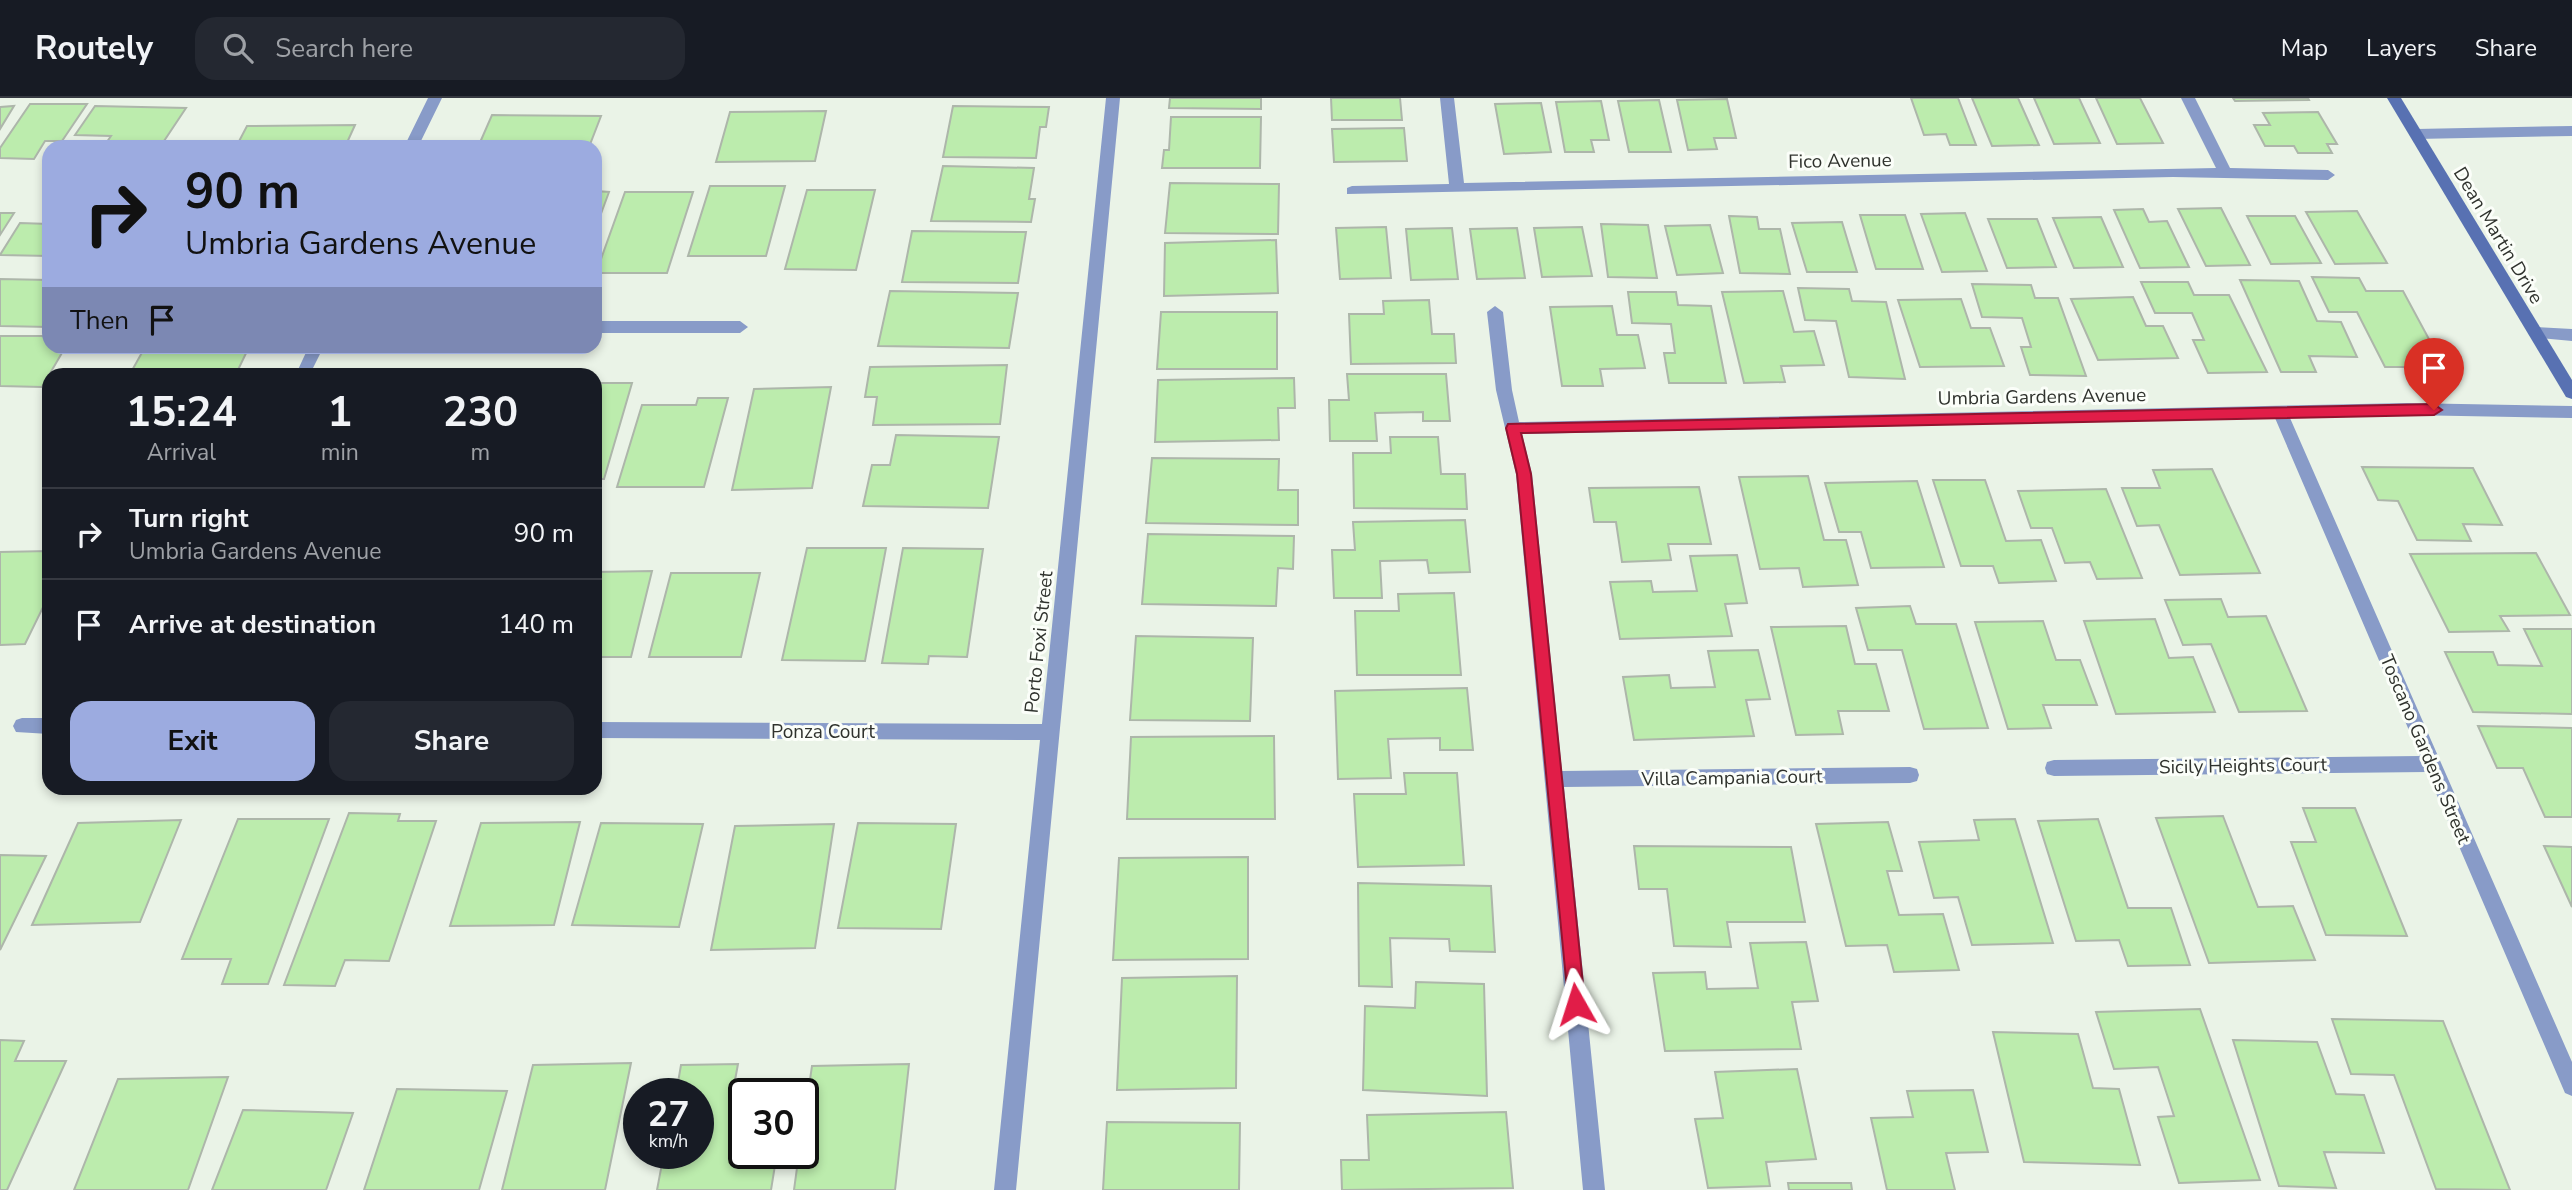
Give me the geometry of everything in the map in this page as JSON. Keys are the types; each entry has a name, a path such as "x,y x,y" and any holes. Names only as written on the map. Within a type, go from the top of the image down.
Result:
{"street":[{"path":"414,140 435,98"},
{"name":"Porto Foxi Street","path":"1005,1190 1113,98"},
{"path":"1447,98 1457,188"},
{"path":"2188,98 2226,174"},
{"name":"Dean Martin Drive","path":"2394,98 2572,393"},
{"path":"2416,134 2572,131"},
{"name":"Fico Avenue","path":"1352,191 2226,174 2329,175"},
{"path":"1494,312 1504,390 1524,474 1594,1190"},
{"path":"602,327 740,327"},
{"path":"2536,333 2572,335"},
{"name":"Umbria Gardens Avenue","path":"1513,428 2407,409 2572,412"},
{"name":"Toscano Gardens Street","path":"2280,412 2572,1086"},
{"path":"22,726 42,726"},
{"name":"Ponza Court","path":"602,730 1051,732"},
{"name":"Sicily Heights Court","path":"2054,768 2433,764"},
{"name":"Villa Campania Court","path":"1554,779 1910,775"}],"building":[{"path":"1170,98 1261,98 1261,109 1169,108"},
{"path":"1331,98 1400,98 1402,120 1332,120"},
{"path":"1911,98 1958,98 1976,145 1950,145 1946,134 1924,135"},
{"path":"1972,98 2018,98 2039,145 1992,146"},
{"path":"2034,98 2079,98 2100,143 2054,144"},
{"path":"2096,98 2140,98 2163,143 2117,144"},
{"path":"2233,98 2308,98 2309,100 2235,101"},
{"path":"1727,99 1736,138 1714,138 1717,149 1688,150 1677,100"},
{"path":"1659,100 1671,152 1629,152 1618,101"},
{"path":"1601,101 1609,140 1591,140 1594,152 1565,152 1556,102"},
{"path":"1541,103 1551,152 1504,154 1495,104"},
{"path":"30,104 87,104 63,140 42,140 42,146 34,159 0,158 0,148"},
{"path":"14,106 0,129 0,107"},
{"path":"95,106 186,108 165,140 108,140 111,136 75,135"},
{"path":"953,106 1049,107 1046,127 1040,127 1036,158 943,157"},
{"path":"826,111 815,161 716,162 730,112"},
{"path":"2318,112 2337,144 2327,144 2332,153 2298,153 2294,146 2265,146 2254,125 2270,125 2263,113"},
{"path":"492,115 601,116 592,140 481,140"},
{"path":"1171,117 1261,117 1260,168 1162,168 1164,150 1169,150"},
{"path":"355,125 348,140 240,140 247,126"},
{"path":"1404,128 1407,161 1334,162 1332,129"},
{"path":"943,166 1034,168 1029,199 1035,199 1031,222 931,221"},
{"path":"1170,183 1279,184 1278,234 1165,233"},
{"path":"710,186 785,186 766,256 688,256"},
{"path":"807,190 875,190 856,270 785,269"},
{"path":"602,192 609,192 602,211"},
{"path":"625,192 693,192 667,273 602,273 602,256"},
{"path":"2221,208 2250,265 2206,266 2178,209"},
{"path":"2143,209 2149,222 2167,221 2189,267 2140,268 2114,210"},
{"path":"2357,211 2387,263 2335,264 2306,212"},
{"path":"0,213 14,213 0,235"},
{"path":"1965,213 1987,271 1942,272 1921,214"},
{"path":"1860,215 1905,215 1923,269 1876,269"},
{"path":"1729,216 1757,217 1759,229 1780,229 1790,274 1740,273"},
{"path":"2247,216 2295,216 2321,263 2271,264"},
{"path":"2101,217 2123,267 2074,268 2053,218"},
{"path":"1988,219 2037,219 2056,267 2007,268"},
{"path":"1842,222 1857,272 1807,272 1792,223"},
{"path":"20,223 42,224 42,256 0,255"},
{"path":"1601,224 1648,225 1657,278 1608,277"},
{"path":"1710,225 1723,273 1677,275 1665,226"},
{"path":"1386,227 1391,278 1340,279 1336,228"},
{"path":"1582,227 1592,276 1542,277 1534,228"},
{"path":"1452,228 1458,279 1411,280 1406,229"},
{"path":"1517,228 1525,278 1477,279 1470,229"},
{"path":"912,231 1026,232 1018,283 902,282"},
{"path":"1276,240 1278,293 1164,296 1165,243"},
{"path":"2312,277 2359,278 2366,291 2403,291 2444,367 2385,367 2357,312 2329,312"},
{"path":"0,279 42,280 42,327 0,326"},
{"path":"2240,280 2299,281 2317,321 2341,322 2357,357 2309,356 2316,372 2281,372"},
{"path":"2141,282 2188,282 2194,295 2229,295 2267,372 2208,373 2193,340 2204,340 2192,313 2155,313"},
{"path":"1972,284 2031,285 2035,298 2058,298 2086,376 2030,375 2021,347 2031,347 2022,318 1982,317"},
{"path":"1798,288 1849,289 1852,301 1886,302 1905,379 1849,377 1836,321 1805,320"},
{"path":"890,291 1018,293 1009,348 878,346"},
{"path":"1783,291 1794,332 1814,331 1824,365 1781,366 1785,382 1744,383 1722,292"},
{"path":"1628,292 1676,292 1678,305 1711,306 1726,383 1669,383 1664,353 1675,353 1671,324 1632,323"},
{"path":"2133,297 2146,326 2163,326 2178,358 2098,360 2071,299"},
{"path":"1961,299 1971,328 1990,328 2004,366 1920,367 1898,300"},
{"path":"1429,300 1432,334 1454,334 1456,363 1351,364 1349,314 1384,314 1383,301"},
{"path":"1612,306 1617,335 1638,335 1645,368 1600,369 1603,386 1562,386 1550,307"},
{"path":"1161,312 1277,312 1277,369 1157,369"},
{"path":"0,336 42,336 42,354 61,354 53,368 42,368 42,387 0,386"},
{"path":"141,354 246,354 239,368 133,368"},
{"path":"1007,365 1000,424 873,425 877,397 865,397 870,367"},
{"path":"1347,374 1446,374 1450,421 1423,421 1423,412 1375,413 1377,441 1330,441 1329,400 1349,400"},
{"path":"1294,378 1295,408 1278,408 1279,440 1155,442 1158,380"},
{"path":"602,383 632,383 604,479"},
{"path":"831,387 812,488 732,490 754,389"},
{"path":"698,398 728,398 704,487 617,487 642,405 696,405"},
{"path":"896,435 999,437 988,508 863,506 872,465 890,465"},
{"path":"1390,437 1438,437 1441,474 1465,474 1467,509 1354,508 1353,453 1391,453"},
{"path":"1152,458 1279,459 1278,490 1298,490 1298,525 1146,523"},
{"path":"2362,467 2473,468 2502,525 2463,524 2471,541 2417,540 2398,501 2378,500"},
{"path":"2212,469 2260,573 2180,575 2159,525 2137,526 2122,488 2160,488 2153,470"},
{"path":"1808,476 1824,540 1846,540 1858,585 1803,587 1799,568 1760,569 1739,477"},
{"path":"1933,480 1985,480 2006,541 2041,540 2056,581 1999,583 1993,566 1961,566"},
{"path":"1917,481 1944,567 1871,568 1861,532 1839,532 1825,483"},
{"path":"1699,487 1711,544 1668,544 1671,560 1622,562 1616,522 1594,522 1589,488"},
{"path":"2106,489 2142,578 2097,579 2090,562 2065,563 2052,528 2031,528 2018,491"},
{"path":"1465,520 1470,572 1429,573 1427,560 1380,561 1382,598 1334,598 1332,550 1355,550 1353,522"},
{"path":"1148,534 1294,536 1293,569 1278,568 1276,606 1142,604"},
{"path":"807,548 886,548 865,661 782,660"},
{"path":"903,548 983,549 967,657 929,656 928,664 882,663"},
{"path":"42,551 42,609 25,644 0,645 0,552"},
{"path":"2536,553 2570,615 2500,616 2509,631 2449,632 2410,554"},
{"path":"1737,555 1747,603 1725,604 1732,636 1620,639 1610,582 1651,581 1653,592 1697,591 1690,556"},
{"path":"652,571 631,657 602,657 602,572"},
{"path":"671,573 760,573 741,657 649,657"},
{"path":"1454,593 1461,675 1357,675 1355,611 1399,611 1398,594"},
{"path":"2221,599 2228,617 2266,616 2307,711 2239,712 2211,644 2183,645 2165,600"},
{"path":"1910,606 1916,624 1956,624 1988,728 1924,729 1902,650 1868,650 1856,608"},
{"path":"2155,619 2169,658 2193,657 2215,712 2116,714 2084,621"},
{"path":"2043,621 2056,660 2080,660 2097,705 2043,705 2051,728 2008,729 1975,622"},
{"path":"1846,626 1855,664 1876,664 1889,711 1838,711 1843,734 1796,735 1771,627"},
{"path":"2524,629 2572,629 2572,714 2473,712 2445,652 2493,652 2498,665 2542,666"},
{"path":"1136,636 1253,638 1250,721 1130,720"},
{"path":"1758,650 1770,699 1746,700 1754,736 1634,740 1623,677 1669,675 1671,688 1715,687 1708,651"},
{"path":"1467,688 1473,750 1440,750 1440,738 1388,739 1391,778 1338,779 1335,691"},
{"path":"2478,726 2572,728 2572,817 2545,817 2523,768 2497,768"},
{"path":"1274,736 1275,819 1127,819 1131,737"},
{"path":"1404,773 1457,773 1464,865 1358,867 1354,794 1406,794"},
{"path":"2303,808 2355,808 2407,936 2326,935 2291,842 2316,842"},
{"path":"349,813 400,814 398,821 436,821 389,961 345,960 335,986 284,985"},
{"path":"2223,816 2258,907 2293,906 2315,960 2209,963 2156,818"},
{"path":"238,819 329,819 268,984 222,984 231,959 182,959"},
{"path":"2015,819 2053,943 1972,945 1958,897 1934,898 1919,842 1979,840 1974,820"},
{"path":"2098,819 2128,908 2171,908 2190,965 2128,966 2119,940 2076,941 2038,821"},
{"path":"181,820 140,922 32,925 78,823"},
{"path":"580,822 554,925 450,926 481,823"},
{"path":"1888,822 1902,871 1887,871 1899,915 1943,914 1959,970 1894,972 1887,945 1846,946 1816,824"},
{"path":"601,823 703,824 679,927 572,925"},
{"path":"858,823 956,824 941,929 838,928"},
{"path":"834,824 815,948 711,950 735,826"},
{"path":"1634,846 1791,847 1805,922 1727,922 1731,947 1674,946 1667,889 1639,889"},
{"path":"2544,846 2572,847 2572,907"},
{"path":"0,855 46,856 0,950"},
{"path":"1248,857 1248,959 1113,960 1119,858"},
{"path":"1358,883 1491,886 1495,952 1450,951 1449,939 1390,938 1392,987 1359,986"},
{"path":"1806,942 1818,1001 1792,1002 1801,1049 1665,1051 1653,973 1705,972 1707,989 1758,988 1750,943"},
{"path":"1237,976 1236,1088 1117,1090 1122,978"},
{"path":"1416,982 1484,984 1487,1096 1363,1090 1365,1006 1415,1008"},
{"path":"2200,1009 2260,1180 2179,1183 2158,1117 2174,1116 2158,1067 2114,1069 2096,1012"},
{"path":"2332,1019 2443,1021 2510,1190 2436,1189 2394,1075 2351,1074"},
{"path":"1993,1032 2078,1034 2093,1088 2119,1089 2140,1165 2024,1162"},
{"path":"0,1040 24,1041 15,1061 66,1061 7,1190 0,1190"},
{"path":"2233,1040 2317,1042 2336,1094 2364,1095 2384,1153 2324,1152 2336,1188 2279,1186"},
{"path":"631,1063 628,1078 623,1078 623,1102 605,1190 502,1190 533,1065"},
{"path":"738,1064 735,1078 728,1078 728,1169 774,1169 771,1190 657,1190 661,1169 714,1169 714,1078 679,1078 681,1065"},
{"path":"909,1064 895,1190 794,1190 797,1169 819,1169 819,1078 810,1078 812,1066"},
{"path":"1797,1069 1816,1159 1766,1162 1770,1186 1708,1188 1695,1119 1723,1118 1715,1072"},
{"path":"228,1077 188,1190 74,1190 118,1079"},
{"path":"397,1089 507,1091 479,1190 364,1190"},
{"path":"1973,1090 1988,1152 1946,1153 1955,1190 1887,1190 1871,1118 1913,1117 1907,1091"},
{"path":"243,1110 353,1113 326,1190 212,1190"},
{"path":"1506,1112 1513,1188 1342,1190 1341,1160 1369,1160 1367,1115"},
{"path":"1107,1122 1240,1123 1239,1190 1103,1190"},
{"path":"1788,1183 1851,1183 1852,1190 1789,1190"}],"route":[{"path":"1576,1004 1524,474 1513,428 2434,410"}]}
